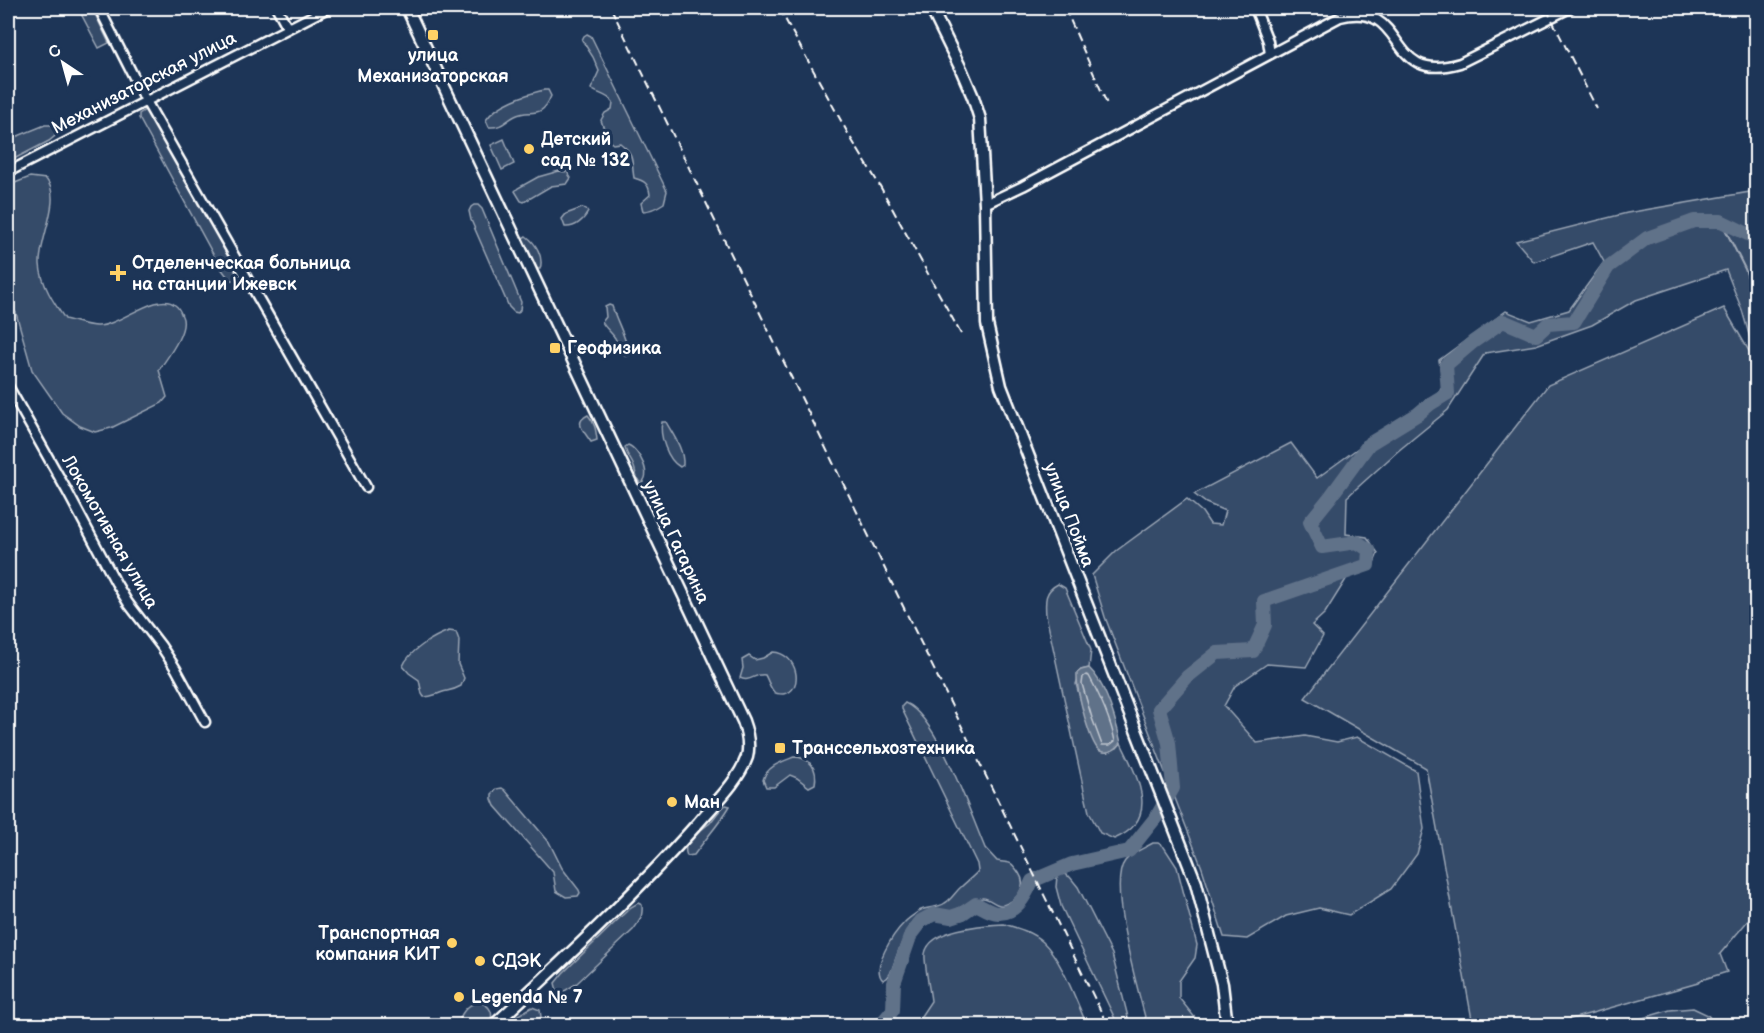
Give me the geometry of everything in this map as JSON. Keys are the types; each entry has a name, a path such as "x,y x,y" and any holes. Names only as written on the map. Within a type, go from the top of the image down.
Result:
{"main road":[{"name":"улица Гагарина","path":"407,8 743,721 748,743 747,755 739,773 675,849 614,912 493,1026"},
{"name":"улица Пойма","path":"931,8 973,96 980,119 985,204 987,324 1001,386 1196,883 1222,984 1227,1026"}],"street":[{"path":"99,8 146,101 366,487"},
{"path":"277,8 288,28"},
{"name":"Механизаторская улица","path":"8,172 328,8"},
{"path":"1255,8 1268,41 1270,54"},
{"path":"985,204 1033,181 1340,17 1364,12 1375,15 1384,21 1410,57 1433,67 1445,67 1470,58 1570,8"},
{"name":"Локомотивная улица","path":"8,386 116,583 176,669 205,722"}],"shaded area":[{"path":"78,8 92,8 109,43 99,48"},
{"path":"587,34 591,36 667,191 664,203 652,210 643,211 641,203 650,195 646,184 634,178 629,151 620,143 613,144 607,139 601,120 605,113 612,109 613,102 591,89 599,71 582,40"},
{"path":"548,90 551,96 543,109 520,114 500,125 489,127 486,120 497,109 521,97"},
{"path":"149,110 234,267 237,279 230,280 220,267 139,118 139,114"},
{"path":"45,125 53,125 56,128 55,136 8,162 8,140"},
{"path":"504,139 514,164 502,170 491,145"},
{"path":"559,171 567,172 571,178 567,184 551,186 524,202 521,201 515,191 518,188 538,177"},
{"path":"30,177 46,179 51,187 51,208 40,264 45,286 65,319 93,326 106,325 159,302 168,302 176,306 182,316 180,336 159,370 167,397 162,403 111,428 95,432 80,426 62,413 32,370 16,313 8,301 8,189 15,183"},
{"path":"1756,191 1756,355 1726,270 1636,300 1592,325 1536,345 1485,353 1448,410 1347,497 1346,534 1367,537 1378,553 1371,570 1350,573 1325,613 1312,625 1323,636 1306,667 1267,664 1235,686 1224,706 1257,743 1305,736 1337,742 1357,737 1416,771 1424,829 1417,854 1391,889 1349,915 1319,908 1286,916 1247,939 1224,937 1202,868 1105,617 1092,575 1116,551 1187,499 1202,512 1210,524 1221,525 1225,511 1206,503 1194,494 1291,443 1317,478 1376,435 1435,398 1443,386 1439,360 1506,311 1531,321 1569,310 1604,262 1593,242 1534,262 1516,241 1627,213"},
{"path":"474,205 482,209 521,302 518,313 509,307 471,220 469,211"},
{"path":"582,208 588,212 584,218 576,225 565,227 562,219 566,214"},
{"path":"526,236 538,251 541,260 540,269 536,269 530,261 521,239"},
{"path":"612,306 629,355 626,356 622,352 615,338 602,322 606,317 605,307"},
{"path":"1724,308 1756,363 1756,911 1720,954 1727,972 1698,983 1550,1025 1473,1025 1426,768 1305,698 1548,385"},
{"path":"588,415 594,424 597,436 597,440 591,442 581,427 581,421"},
{"path":"662,422 666,422 680,448 683,465 680,467 671,459 665,447"},
{"path":"628,445 640,457 645,470 646,476 640,483 625,447"},
{"path":"1058,584 1065,588 1091,650 1089,668 1081,670 1076,684 1097,748 1117,748 1121,743 1142,796 1142,809 1138,821 1129,831 1114,839 1100,833 1089,812 1085,795 1046,615 1048,593"},
{"path":"449,631 456,632 459,640 458,664 464,678 461,686 424,697 419,680 403,666 406,660 423,645"},
{"path":"773,652 782,654 788,659 796,672 794,686 783,694 774,692 765,675 747,679 740,678 743,668 742,660 749,656 755,660 763,658"},
{"path":"905,703 917,712 929,726 941,746 985,848 997,861 1013,866 1019,873 1022,888 1017,897 1003,905 997,905 982,898 952,911 921,917 905,935 890,974 883,980 879,967 881,959 900,928 919,911 942,905 978,871 977,864 902,709"},
{"path":"794,757 804,759 812,765 815,784 809,787 790,775 774,787 766,787 763,780 768,771 775,765"},
{"path":"502,788 549,842 562,868 579,890 578,896 566,897 556,891 553,872 495,806 492,794"},
{"path":"726,805 730,806 694,855 687,856 686,845 689,841"},
{"path":"1153,843 1164,847 1177,867 1197,945 1195,958 1179,981 1179,998 1196,1019 1206,1025 1147,1025 1126,941 1119,893 1120,874 1125,861 1134,853"},
{"path":"1062,873 1070,877 1078,887 1112,954 1130,1025 1118,1025 1061,906 1056,887 1057,876"},
{"path":"638,903 642,905 641,915 633,930 576,984 558,995 555,983 563,973 631,907"},
{"path":"1004,924 1034,936 1050,950 1068,981 1087,1025 915,1025 931,1001 925,958 929,945 946,933 983,925"},
{"path":"480,1002 491,1011 489,1025 463,1025 460,1018 464,1012 471,1005"},
{"path":"532,1007 540,1010 541,1017 535,1025 506,1025 518,1015"},
{"path":"1693,1008 1708,1015 1715,1025 1619,1025 1670,1010"}],"water":[{"path":"1089,668 1105,693 1121,743 1106,752 1100,751 1094,742 1078,690 1077,673"}],"waterway":[{"path":"879,1026 893,1010 894,983 911,934 921,921 934,914 951,917 963,913 976,904 992,912 1010,910 1020,903 1032,881 1072,864 1129,851 1157,816 1173,788 1169,743 1159,709 1187,677 1217,653 1253,651 1265,625 1264,601 1368,565 1369,550 1357,542 1322,547 1310,522 1369,444 1448,393 1446,365 1503,321 1536,335 1548,324 1574,322 1608,267 1647,238 1694,221 1721,221 1756,238"},
{"path":"1721,221 1745,269 1756,301"}],"railway":[{"path":"611,8 1108,1026"},
{"path":"779,8 961,334"},
{"path":"1065,8 1107,104"},
{"path":"1546,8 1597,109"}],"place":[{"name":"улица Механизаторская","path":"433,35"},
{"name":"Детский сад № 132","path":"529,149"},
{"name":"Отделенческая больница на станции Ижевск","path":"118,273"},
{"name":"Геофизика","path":"555,348"},
{"name":"Транссельхозтехника","path":"780,748"},
{"name":"Ман","path":"672,802"},
{"name":"Транспортная компания КИТ","path":"452,943"},
{"name":"СДЭК","path":"480,961"},
{"name":"Legenda № 7","path":"459,997"}]}
